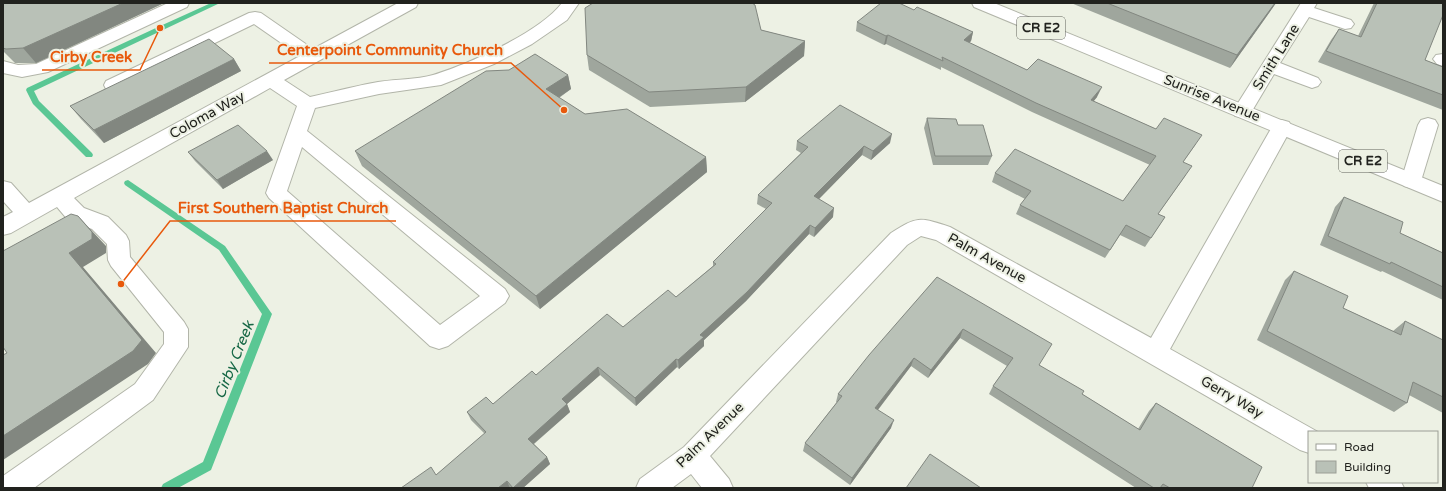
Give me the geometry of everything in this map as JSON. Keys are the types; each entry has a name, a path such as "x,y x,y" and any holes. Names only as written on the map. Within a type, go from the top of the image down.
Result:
{"street":[{"path":"3,67 14,72 28,73 42,68 181,3"},
{"name":"Coloma Way","path":"3,227 410,3"},
{"path":"270,80 307,104 379,88 435,81 488,60 532,36 561,16 571,3"},
{"name":"Sunrise Avenue","path":"981,3 1443,194"},
{"path":"1307,6 1345,24"},
{"name":"Smith Lane","path":"1242,111 1307,6"},
{"path":"113,85 255,17 313,57"},
{"path":"1270,66 1312,82"},
{"path":"297,133 497,296 439,339 276,193 307,104"},
{"path":"1411,181 1428,125"},
{"path":"1156,353 1282,127"},
{"path":"4,188 27,214"},
{"path":"8,488 18,483 144,392 176,346 176,329 119,260 118,241 100,223 76,214 60,196"},
{"name":"Palm Avenue","path":"650,488 693,456 900,239 918,226 942,233 1156,353"},
{"name":"Gerry Way","path":"1156,353 1308,440"},
{"path":"693,456 719,488"}],"building":[{"path":"3,3 123,3 23,48 6,49 3,48"},
{"path":"593,3 752,3 755,5 761,30 805,41 746,87 649,92 587,55 585,8"},
{"path":"881,3 899,3 914,10 917,7 973,32 964,40 1027,70 1038,59 1102,87 1091,100 1156,129 1164,118 1202,135 1183,162 1192,166 1158,214 1165,217 1151,238 1126,225 1110,250 1020,205 1031,191 995,173 1015,149 1123,201 1156,156 1036,103 942,57 943,61 857,22"},
{"path":"1107,3 1275,3 1237,55"},
{"path":"1377,3 1443,3 1443,15 1425,60 1443,67 1443,95 1326,51 1339,29 1361,37"},
{"path":"209,39 234,59 94,130 70,106"},
{"path":"535,54 568,75 546,89 585,114 627,109 706,157 536,296 355,151 486,71 509,70"},
{"path":"840,105 892,134 873,151 864,146 814,196 834,208 815,228 810,225 747,292 700,335 704,337 678,360 676,359 635,398 598,367 562,399 567,404 528,439 547,457 513,488 507,481 498,488 401,488 431,467 436,475 486,432 467,412 486,397 493,404 532,371 536,375 607,314 623,327 668,290 676,297 716,264 713,262 772,203 758,195 808,147 797,141"},
{"path":"927,118 956,119 958,125 983,125 992,156 935,156"},
{"path":"238,125 267,151 217,180 188,152"},
{"path":"1344,197 1403,222 1400,233 1443,253 1443,287 1391,262 1390,264 1328,236"},
{"path":"71,214 78,216 92,232 92,239 69,253 142,340 133,351 3,436 3,355 7,353 3,347 3,251"},
{"path":"1294,271 1348,296 1343,308 1401,335 1405,321 1443,340 1443,397 1413,382 1407,403 1267,331"},
{"path":"937,277 1052,344 1039,365 1084,391 1082,394 1140,430 1156,403 1262,467 1252,488 1170,488 1163,484 1160,488 1154,488 993,386 1013,358 963,329 931,370 914,358 875,408 894,420 852,478 805,443 842,396 838,394 869,355"},
{"path":"930,454 981,488 906,488"}],"waterway":[{"name":"Cirby Creek","path":"89,155 36,102 30,90 160,28 217,3"},
{"name":"Cirby Creek","path":"128,183 222,248 267,314 207,466 167,488"}],"place":[{"name":"Cirby Creek","path":"160,28"},
{"name":"Centerpoint Community Church","path":"564,110"},
{"name":"First Southern Baptist Church","path":"121,284"}]}
